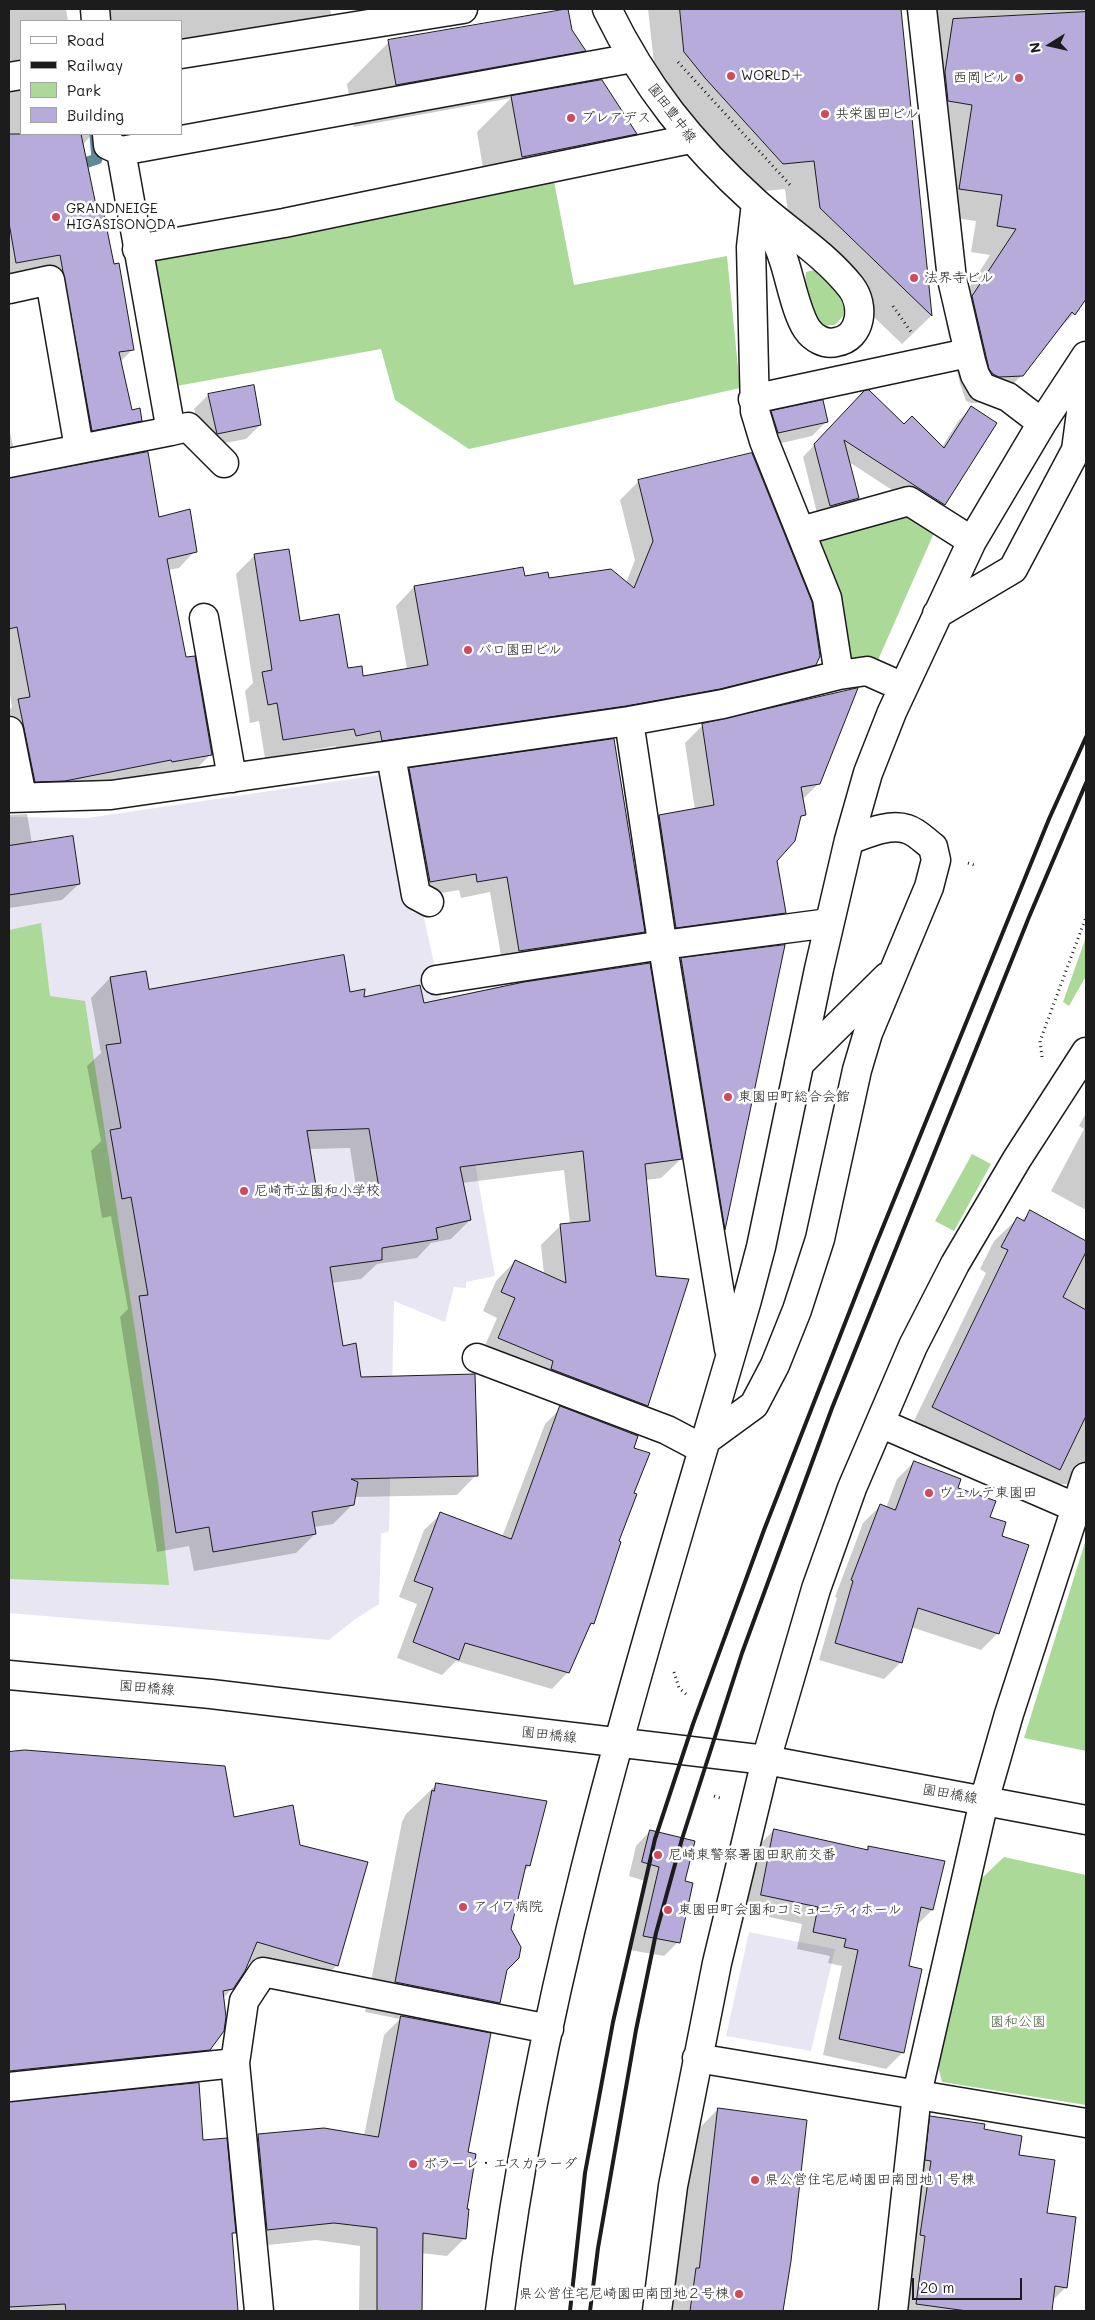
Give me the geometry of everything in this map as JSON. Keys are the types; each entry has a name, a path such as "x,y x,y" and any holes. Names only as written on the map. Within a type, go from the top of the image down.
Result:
{"street":[{"path":"182,54 463,9"},
{"name":"園田豊中線","path":"607,9 633,58 657,97 690,139 756,204"},
{"path":"922,9 952,279 971,361 982,387 1008,397 1042,423"},
{"path":"182,131 633,58"},
{"path":"157,135 114,142 137,249 171,431"},
{"path":"137,249 284,223 690,139"},
{"path":"756,204 813,250 852,288 860,309 859,318 852,333 843,340 837,342 824,341 814,337 806,328 800,317 782,254 756,204"},
{"path":"756,204 751,247 753,399 764,441 826,598 839,675"},
{"path":"9,289 50,280 79,448"},
{"path":"753,399 963,354 971,361"},
{"path":"500,2311 523,2148 590,1846 761,1246 829,923 868,772 903,687 972,541 1042,423 1086,356"},
{"path":"937,614 1013,569 1076,450 1086,376"},
{"path":"9,462 188,427 224,463"},
{"path":"801,531 909,501 972,541"},
{"path":"204,618 232,778"},
{"path":"9,731 16,797 111,795 629,721 723,704 839,675 867,671 903,687"},
{"path":"629,721 730,1358"},
{"path":"391,756 416,894 429,902"},
{"path":"705,1444 754,1405 775,1365 793,1320 820,1239 860,1060 868,1033 935,868 936,853 933,847 907,828 898,827 876,831 849,840"},
{"path":"436,980 663,945 829,923"},
{"path":"799,1064 894,969"},
{"path":"657,2311 673,2186 717,1963 766,1760 816,1588 852,1488 913,1346 954,1264 1017,1158 1086,1052"},
{"path":"477,1358 705,1444"},
{"path":"880,1423 1081,1510"},
{"path":"893,2311 916,2094 984,1800 1009,1714 1081,1510 1086,1477"},
{"name":"園田橋線","path":"9,1675 211,1694 766,1760 1086,1820"},
{"path":"259,2311 235,2064 244,2001 263,1972 549,2029"},
{"path":"697,2058 1086,2123"},
{"path":"9,2087 235,2064"}],"path":[{"path":"1042,1059 1040,1042 1086,917"},
{"path":"674,1672 679,1688 686,1694"}],"shaded area":[{"name":"尼崎市立園和小学校","path":"386,774 412,913 423,913 465,1106 495,1276 466,1282 466,1288 454,1287 445,1322 394,1301 389,1531 381,1534 379,1604 354,1620 329,1640 9,1613 9,817 87,818"},
{"path":"749,1932 835,1949 811,2051 726,2036"}],"green space":[{"path":"553,176 574,285 727,256 740,388 469,449 395,400 381,349 171,387 149,260"},
{"path":"814,270 841,295 844,308 843,316 835,325 823,326 815,321 805,285 806,272"},
{"path":"903,515 934,533 878,660 845,659 814,538"},
{"path":"41,923 50,996 85,1001 158,1481 169,1585 9,1579 9,930"},
{"path":"1086,937 1086,976 1069,1006 1063,1002"},
{"path":"972,1154 991,1164 954,1231 935,1221"},
{"path":"1086,1539 1086,1751 1024,1738"},
{"name":"園和公園","path":"1004,1857 1086,1875 1086,2105 942,2082 938,2066 981,1879"}],"building":[{"path":"568,9 572,30 586,51 396,85 388,40"},
{"name":"共栄園田ビル","path":"680,9 901,9 932,316 820,208 814,161 783,164 705,78 684,52"},
{"path":"1086,12 1086,299 1075,315 1072,312 1023,376 999,377 989,369 972,296 1016,229 997,226 1002,195 959,189 972,105 948,101 945,72 953,19"},
{"name":"プレアデス","path":"602,80 637,134 522,157 511,96"},
{"path":"9,134 81,135 97,210 103,210 114,264 119,263 134,350 119,352 132,410 140,408 142,421 92,431 60,255 16,263 9,223"},
{"path":"254,385 261,425 217,434 208,394"},
{"path":"869,390 904,424 912,416 944,448 971,406 997,423 945,505 844,440 859,498 830,506 814,444 864,391"},
{"path":"823,400 828,422 778,433 771,411"},
{"path":"148,452 159,517 190,509 197,552 167,559 186,657 195,656 212,755 172,762 171,760 65,781 35,782 18,699 30,697 17,627 9,629 9,478"},
{"path":"752,453 812,602 820,656 816,665 720,689 626,706 382,741 380,731 356,736 354,729 283,740 277,703 268,705 262,672 272,670 254,554 289,549 300,621 339,614 348,668 362,666 363,676 428,665 414,586 523,567 525,576 548,572 549,578 611,569 634,588 653,541 638,480"},
{"path":"858,688 820,784 801,787 806,815 801,816 795,841 777,861 786,913 676,928 659,815 714,805 702,724"},
{"path":"614,739 645,932 519,951 507,877 477,882 476,874 430,882 409,768"},
{"path":"73,836 80,884 9,895 9,846"},
{"name":"東園田町総合会館","path":"785,945 725,1230 681,958"},
{"path":"344,955 350,992 365,989 364,997 420,985 424,1003 524,982 650,963 682,1159 645,1164 656,1276 689,1279 648,1406 551,1369 553,1361 498,1338 515,1298 501,1292 515,1260 566,1283 560,1224 590,1221 583,1151 460,1167 471,1220 436,1228 438,1239 382,1248 382,1260 330,1267 343,1346 356,1343 361,1377 475,1374 478,1476 351,1479 358,1482 354,1505 312,1512 316,1534 213,1552 209,1527 176,1533 139,1296 148,1295 131,1197 122,1199 110,1130 121,1128 106,1045 121,1043 110,977 146,971 149,989","holes":["369,1129 379,1188 318,1198 307,1131"]},
{"path":"1030,1210 1086,1241 1086,1252 1063,1297 1086,1310 1086,1416 1060,1470 932,1407 1008,1250 1001,1247 1017,1217 1024,1221"},
{"path":"560,1406 638,1436 634,1448 650,1453 634,1493 637,1494 619,1541 621,1542 594,1624 591,1623 569,1673 465,1643 459,1660 413,1642 433,1588 414,1581 440,1512 511,1539"},
{"path":"914,1461 961,1479 958,1488 996,1501 990,1517 1006,1522 1002,1536 1029,1545 999,1634 918,1608 902,1663 835,1643 853,1581 851,1580 880,1504 895,1510"},
{"path":"25,1750 225,1766 234,1817 293,1805 300,1845 368,1862 338,1966 257,1942 245,1971 233,1989 223,1991 226,2017 224,2031 210,2050 9,2071 9,1752"},
{"name":"アイワ病院","path":"436,1783 547,1801 530,1866 526,1865 511,1929 521,1947 519,1958 507,1970 500,2003 395,1982 432,1790 434,1791"},
{"path":"774,1829 868,1850 868,1846 945,1861 933,1910 921,1907 909,1966 922,1969 904,2053 839,2039 858,1950 844,1947 846,1939 813,1932 818,1907 761,1895"},
{"path":"650,1830 695,1841 685,1881 693,1883 680,1943 643,1936 659,1867 642,1862"},
{"path":"401,2016 491,2033 468,2152 476,2154 467,2209 469,2209 466,2239 423,2233 422,2311 377,2311 377,2228 334,2223 267,2230 258,2134 324,2128 378,2137"},
{"path":"199,2083 203,2140 227,2138 236,2233 232,2233 238,2311 66,2311 65,2304 9,2307 9,2102"},
{"name":"県公営住宅尼崎園田南団地１号棟","path":"718,2108 807,2120 791,2261 783,2311 690,2311 696,2268 699,2268"},
{"path":"930,2116 985,2124 984,2129 1022,2136 1019,2155 1055,2160 1047,2213 1076,2217 1067,2288 1055,2286 1052,2311 967,2311 916,2304 925,2236 920,2235 931,2161 925,2160"}],"waterway":[{"path":"72,167 97,159 95,136"}],"railway":[{"path":"570,2311 585,2173 613,2022 655,1839 693,1724 764,1530 874,1249 1049,819 1086,737"},
{"path":"590,2311 598,2248 636,2030 656,1933 682,1839 742,1653 832,1408 1029,917 1086,783"}],"place":[{"name":"WORLD＋","path":"731,76"},
{"name":"西岡ビル","path":"1019,78"},
{"name":"共栄園田ビル","path":"825,114"},
{"name":"プレアデス","path":"571,118"},
{"name":"GRANDNEIGE HIGASISONODA","path":"56,217"},
{"name":"法界寺ビル","path":"914,278"},
{"name":"パロ園田ビル","path":"468,650"},
{"name":"東園田町総合会館","path":"728,1097"},
{"name":"尼崎市立園和小学校","path":"244,1191"},
{"name":"ヴェルテ東園田","path":"929,1493"},
{"name":"尼崎東警察署園田駅前交番","path":"658,1855"},
{"name":"アイワ病院","path":"463,1907"},
{"name":"東園田町会園和コミュニティホール","path":"668,1910"},
{"name":"ボラーレ・エスカラーダ","path":"413,2164"},
{"name":"県公営住宅尼崎園田南団地１号棟","path":"755,2180"},
{"name":"県公営住宅尼崎園田南団地２号棟","path":"739,2294"}]}
